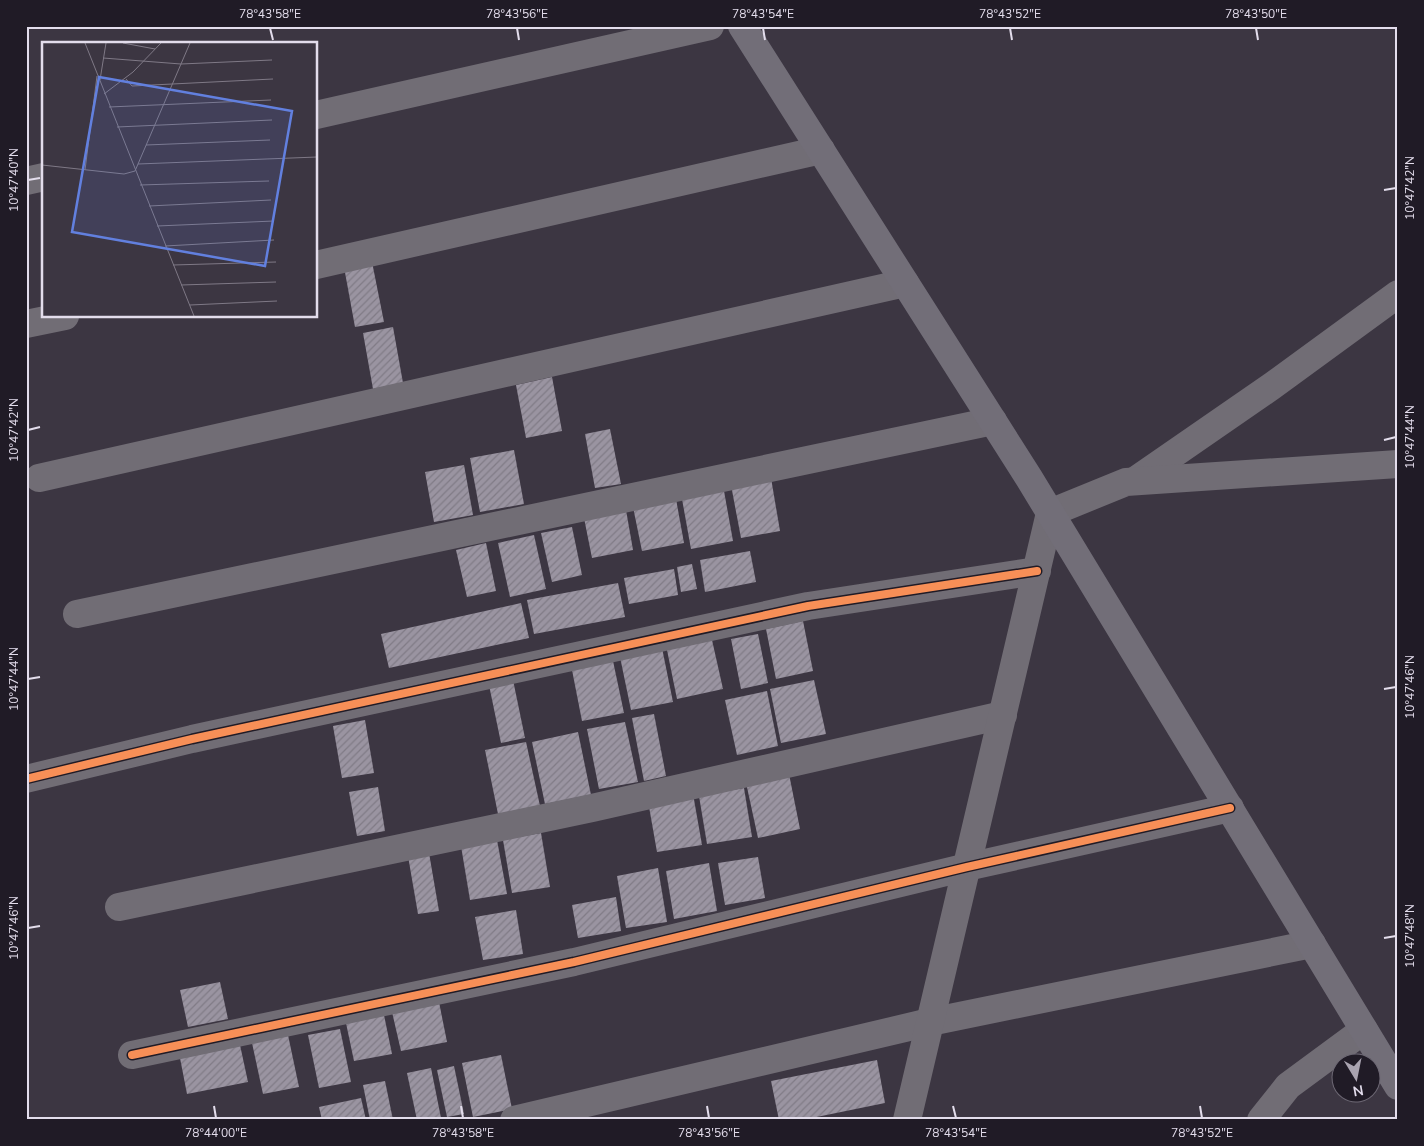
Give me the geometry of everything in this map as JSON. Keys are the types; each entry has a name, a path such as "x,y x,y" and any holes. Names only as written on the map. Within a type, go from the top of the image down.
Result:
{"main road":[{"path":"742,26 1050,513 1398,1086"}],"street":[{"path":"318,115 710,26"},
{"path":"318,264 821,150"},
{"path":"26,181 42,177"},
{"path":"39,478 905,283"},
{"path":"1135,481 1272,386 1398,294"},
{"path":"26,324 55,318"},
{"path":"78,614 993,421"},
{"path":"907,1120 1050,513 1126,482 1398,464"},
{"path":"26,779 192,739 808,606 1037,571"},
{"path":"119,907 592,808 1003,715"},
{"path":"132,1055 574,962 967,867 1230,808"},
{"path":"514,1120 930,1022 1312,944"},
{"path":"1261,1120 1288,1086 1364,1030"}],"building":[{"path":"372,262 384,322 355,327 344,267"},
{"path":"393,327 403,383 373,389 363,333"},
{"path":"552,377 562,431 526,438 516,385"},
{"path":"610,429 621,484 595,488 585,434"},
{"path":"514,450 524,504 480,512 470,458"},
{"path":"464,465 473,515 434,522 425,472"},
{"path":"771,478 780,531 741,538 731,485"},
{"path":"724,491 733,541 691,549 682,499"},
{"path":"676,499 684,543 642,551 633,507"},
{"path":"626,510 633,550 592,558 584,518"},
{"path":"572,527 582,575 552,582 541,533"},
{"path":"534,535 546,589 510,597 498,543"},
{"path":"486,543 496,591 467,597 456,550"},
{"path":"750,551 756,582 705,592 700,560"},
{"path":"692,564 697,589 681,592 677,567"},
{"path":"674,569 678,595 629,604 624,578"},
{"path":"618,583 625,617 534,634 527,600"},
{"path":"521,603 529,638 389,668 381,634"},
{"path":"803,621 813,671 776,679 766,629"},
{"path":"758,634 768,683 741,689 731,639"},
{"path":"712,640 723,689 677,699 667,650"},
{"path":"662,648 673,702 631,710 620,657"},
{"path":"613,661 624,713 582,721 572,670"},
{"path":"513,680 525,738 501,743 489,685"},
{"path":"814,680 826,734 781,743 770,689"},
{"path":"767,691 778,746 737,755 725,700"},
{"path":"654,714 666,776 644,781 632,718"},
{"path":"365,720 374,773 342,778 333,726"},
{"path":"625,722 638,782 599,789 587,729"},
{"path":"578,732 591,795 545,804 532,742"},
{"path":"526,742 540,806 498,814 485,750"},
{"path":"788,769 800,829 758,838 745,778"},
{"path":"378,787 385,831 357,836 349,792"},
{"path":"744,788 752,837 707,844 699,796"},
{"path":"693,794 702,845 657,852 648,801"},
{"path":"541,833 550,887 512,893 503,840"},
{"path":"497,840 507,894 470,900 461,846"},
{"path":"429,853 439,911 418,914 408,856"},
{"path":"758,857 765,898 725,905 718,863"},
{"path":"709,863 717,911 674,919 666,871"},
{"path":"658,868 667,922 626,928 617,876"},
{"path":"616,897 621,931 578,938 572,905"},
{"path":"516,910 523,954 483,960 475,917"},
{"path":"220,982 228,1019 188,1027 180,990"},
{"path":"439,1002 447,1042 401,1051 392,1012"},
{"path":"384,1015 392,1054 354,1061 346,1023"},
{"path":"340,1029 351,1082 319,1088 308,1035"},
{"path":"288,1035 299,1087 263,1094 252,1043"},
{"path":"240,1045 248,1082 187,1094 180,1058"},
{"path":"501,1055 512,1109 473,1117 462,1063"},
{"path":"877,1060 885,1103 802,1120 779,1120 771,1081"},
{"path":"454,1066 464,1114 447,1117 437,1070"},
{"path":"431,1068 441,1118 417,1120 407,1073"},
{"path":"385,1081 393,1120 370,1120 363,1085"},
{"path":"361,1098 366,1120 322,1120 319,1107"}],"cycle path":[{"path":"26,779 192,739 808,606 1037,571"},
{"path":"132,1055 574,962 967,867 1230,808"}]}
